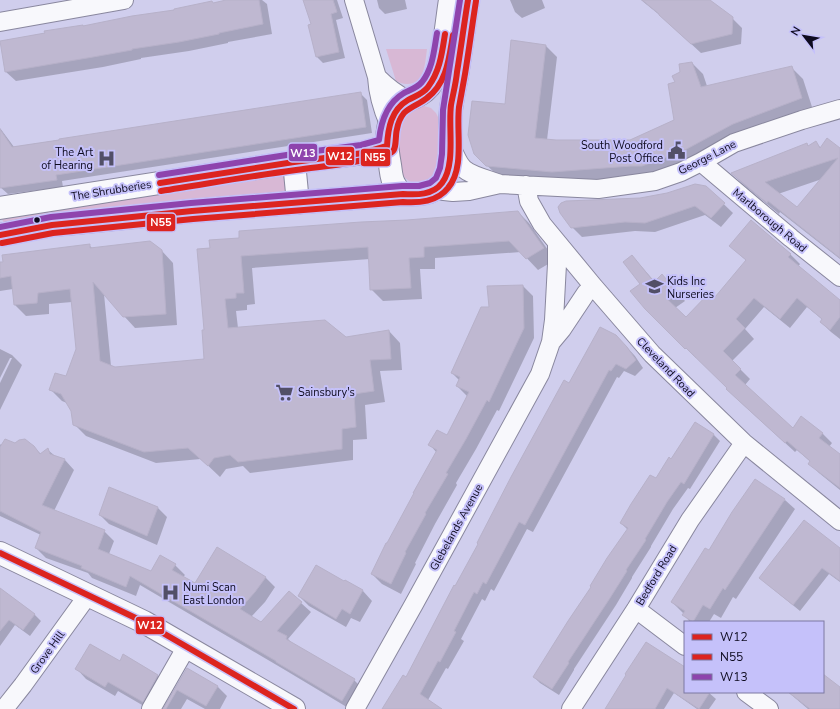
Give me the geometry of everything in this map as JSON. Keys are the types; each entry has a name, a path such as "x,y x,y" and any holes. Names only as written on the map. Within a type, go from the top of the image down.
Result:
{"main road":[{"path":"0,234 52,225 192,211 428,193 435,190 443,182 447,173 451,147 450,122 452,103 443,47 450,0"},
{"path":"403,194 394,185 392,176 387,146 389,124 394,112 400,105 426,89 432,82 447,73 468,0"},
{"path":"412,98 429,98 437,102 445,109 450,122"},
{"name":"The Shrubberies","path":"0,208 294,162 363,153 387,146"},
{"path":"294,162 298,202"},
{"path":"0,553 144,622 294,709"}],"street":[{"path":"0,22 124,0"},
{"path":"354,0 377,77 382,106 389,124"},
{"path":"377,77 397,95 412,98"},
{"name":"George Lane","path":"435,190 453,192 469,191 500,184 598,189 655,181 680,172 701,162 734,143 840,109"},
{"name":"George Lane","path":"451,147 464,169 475,175 500,184"},
{"name":"Marlborough Road","path":"701,162 791,238 840,276"},
{"name":"Cleveland Road","path":"526,185 529,201 542,224 652,354 744,443 840,521"},
{"name":"Glebelands Avenue","path":"355,709 540,374 552,342 557,242"},
{"name":"Glebelands Avenue","path":"552,342 586,293 594,287"},
{"name":"Bedford Road","path":"571,709 636,609 690,520 744,443"},
{"name":"Grove Hill","path":"4,709 88,595"},
{"path":"636,609 684,645"},
{"path":"151,709 187,646"},
{"path":"747,693 769,709"}],"shaded area":[{"path":"386,49 427,49 423,72 417,81 406,84 396,81"},
{"path":"424,106 431,108 436,113 441,123 444,161 436,178 417,185 400,174 397,153 399,122 412,108"},
{"path":"284,174 288,195 4,224 1,216"}],"building":[{"path":"226,0 259,0 263,24 179,42 5,72 0,41 45,33 44,31 83,26 132,16 174,10 212,1 213,3"},
{"path":"303,0 333,0 337,12 331,14 339,52 316,57 308,25 311,24"},
{"path":"642,0 710,0 733,17 732,34 691,44"},
{"path":"511,40 546,45 535,138 556,140 630,140 674,120 668,84 675,82 672,76 680,72 679,64 692,62 701,87 792,66 802,98 733,124 683,151 642,166 552,172 486,166 474,154 468,135 472,101 505,104"},
{"path":"361,92 366,127 56,175 57,180 0,188 0,129 12,147"},
{"path":"827,138 840,148 840,258 768,201 767,203 731,173 807,143 808,146 816,141 820,148","holes":["838,158 797,207 765,182"]},
{"path":"695,184 706,186 725,203 711,218 695,206 645,223 625,222 571,228 560,213 558,207 561,203 566,201 640,198 667,193"},
{"path":"518,211 544,248 526,259 509,241 424,247 424,257 409,258 411,288 370,290 368,247 241,256 244,293 236,293 236,298 225,299 228,328 325,320 346,337 389,330 391,359 370,360 374,391 354,394 356,427 342,429 342,449 238,462 230,455 214,458 208,466 188,448 144,452 73,425 71,411 61,394 49,390 55,373 66,376 76,349 70,289 38,293 37,303 14,305 11,276 0,278 0,262 3,262 2,255 90,244 90,248 150,241 162,250 166,314 123,317 93,282 100,361 115,367 204,359 202,330 204,330 197,249 210,248 209,240 239,238 239,231"},
{"path":"751,220 791,254 788,257 840,300 840,317 830,330 820,322 822,319 797,298 780,319 754,298 736,319 745,328 723,351 741,369 735,375 793,428 801,416 823,433 819,438 840,454 840,488 808,464 810,461 787,441 785,443 726,389 727,388 645,309 630,291 640,284 623,262 632,255 654,282 662,274 676,291 666,298 686,317 710,292 715,297 746,260 729,246"},
{"path":"523,285 524,328 489,402 487,400 446,473 448,474 425,513 426,514 405,552 406,553 391,584 371,574 386,543 437,450 428,445 437,430 447,435 469,392 456,386 460,377 451,373 481,307 489,307 487,286"},
{"path":"600,327 616,335 636,360 626,369 616,364 611,371 609,370 525,525 519,522 486,584 483,582 477,594 474,592 454,631 456,632 440,662 438,661 420,694 442,709 382,709 403,675 406,677 454,585 455,586 478,544 477,543 511,477 564,380 569,383"},
{"path":"695,422 714,434 684,484 681,482 667,502 645,539 646,540 626,570 627,571 552,689 533,677 591,587 590,586 607,558 628,528 620,523 631,504 650,475 656,478 669,457 671,459"},
{"path":"5,439 15,443 19,440 25,439 34,446 40,454 48,448 50,454 65,459 42,505 105,530 98,549 151,571 160,555 176,564 172,570 195,583 217,547 266,577 240,609 261,622 289,591 302,602 277,631 287,636 286,639 355,679 342,701 130,576 126,587 81,568 82,566 35,548 41,532 0,511 0,447"},
{"path":"755,479 785,499 725,590 723,588 710,609 703,605 694,621 691,621 682,615 685,611 671,602 705,548 709,550 732,512"},
{"path":"109,487 158,507 147,536 99,515"},
{"path":"804,520 840,548 840,581 822,568 793,605 759,578"},
{"path":"316,565 363,590 350,614 342,609 336,619 298,596"},
{"path":"0,588 35,614 23,630 9,620 0,631"},
{"path":"646,642 684,666 684,693 709,693 699,709 667,688 655,709 605,709 626,675 625,674"},
{"path":"90,644 120,661 123,654 158,675 143,702 108,682 105,687 75,669"},
{"path":"187,668 218,686 206,706 177,690 166,709 163,709"},
{"path":"824,675 840,687 840,709 810,709 789,693 824,693"}],"transit line":[{"name":"W13","path":"0,227 51,217 191,203 402,186 419,186 430,183 436,178 440,168 442,154 443,110 460,0"},
{"name":"W12","path":"0,235 52,225 192,211 419,194 434,190 442,183 449,166 451,146 451,105 468,0"},
{"name":"N55","path":"2,243 53,233 193,219 403,202 421,202 439,196 444,193 453,180 458,160 459,107 476,1"},
{"name":"W13","path":"159,175 361,145 379,140 383,119 389,107 398,97 416,87 426,77 429,71 437,33"},
{"name":"W12","path":"160,183 363,153 387,146 388,133 394,114 402,104 419,95 432,81 440,62 445,34"},
{"name":"N55","path":"161,191 349,163 389,154 395,148 397,127 404,113 434,92 443,78 453,35"},
{"name":"W12","path":"0,553 144,622 294,709"}],"place":[{"name":"South Woodford Post Office","path":"676,151"},
{"name":"The Art of Hearing","path":"106,158"},
{"name":"Kids Inc Nurseries","path":"654,287"},
{"name":"Sainsbury's","path":"285,392"},
{"name":"Numi Scan East London","path":"170,593"}]}
